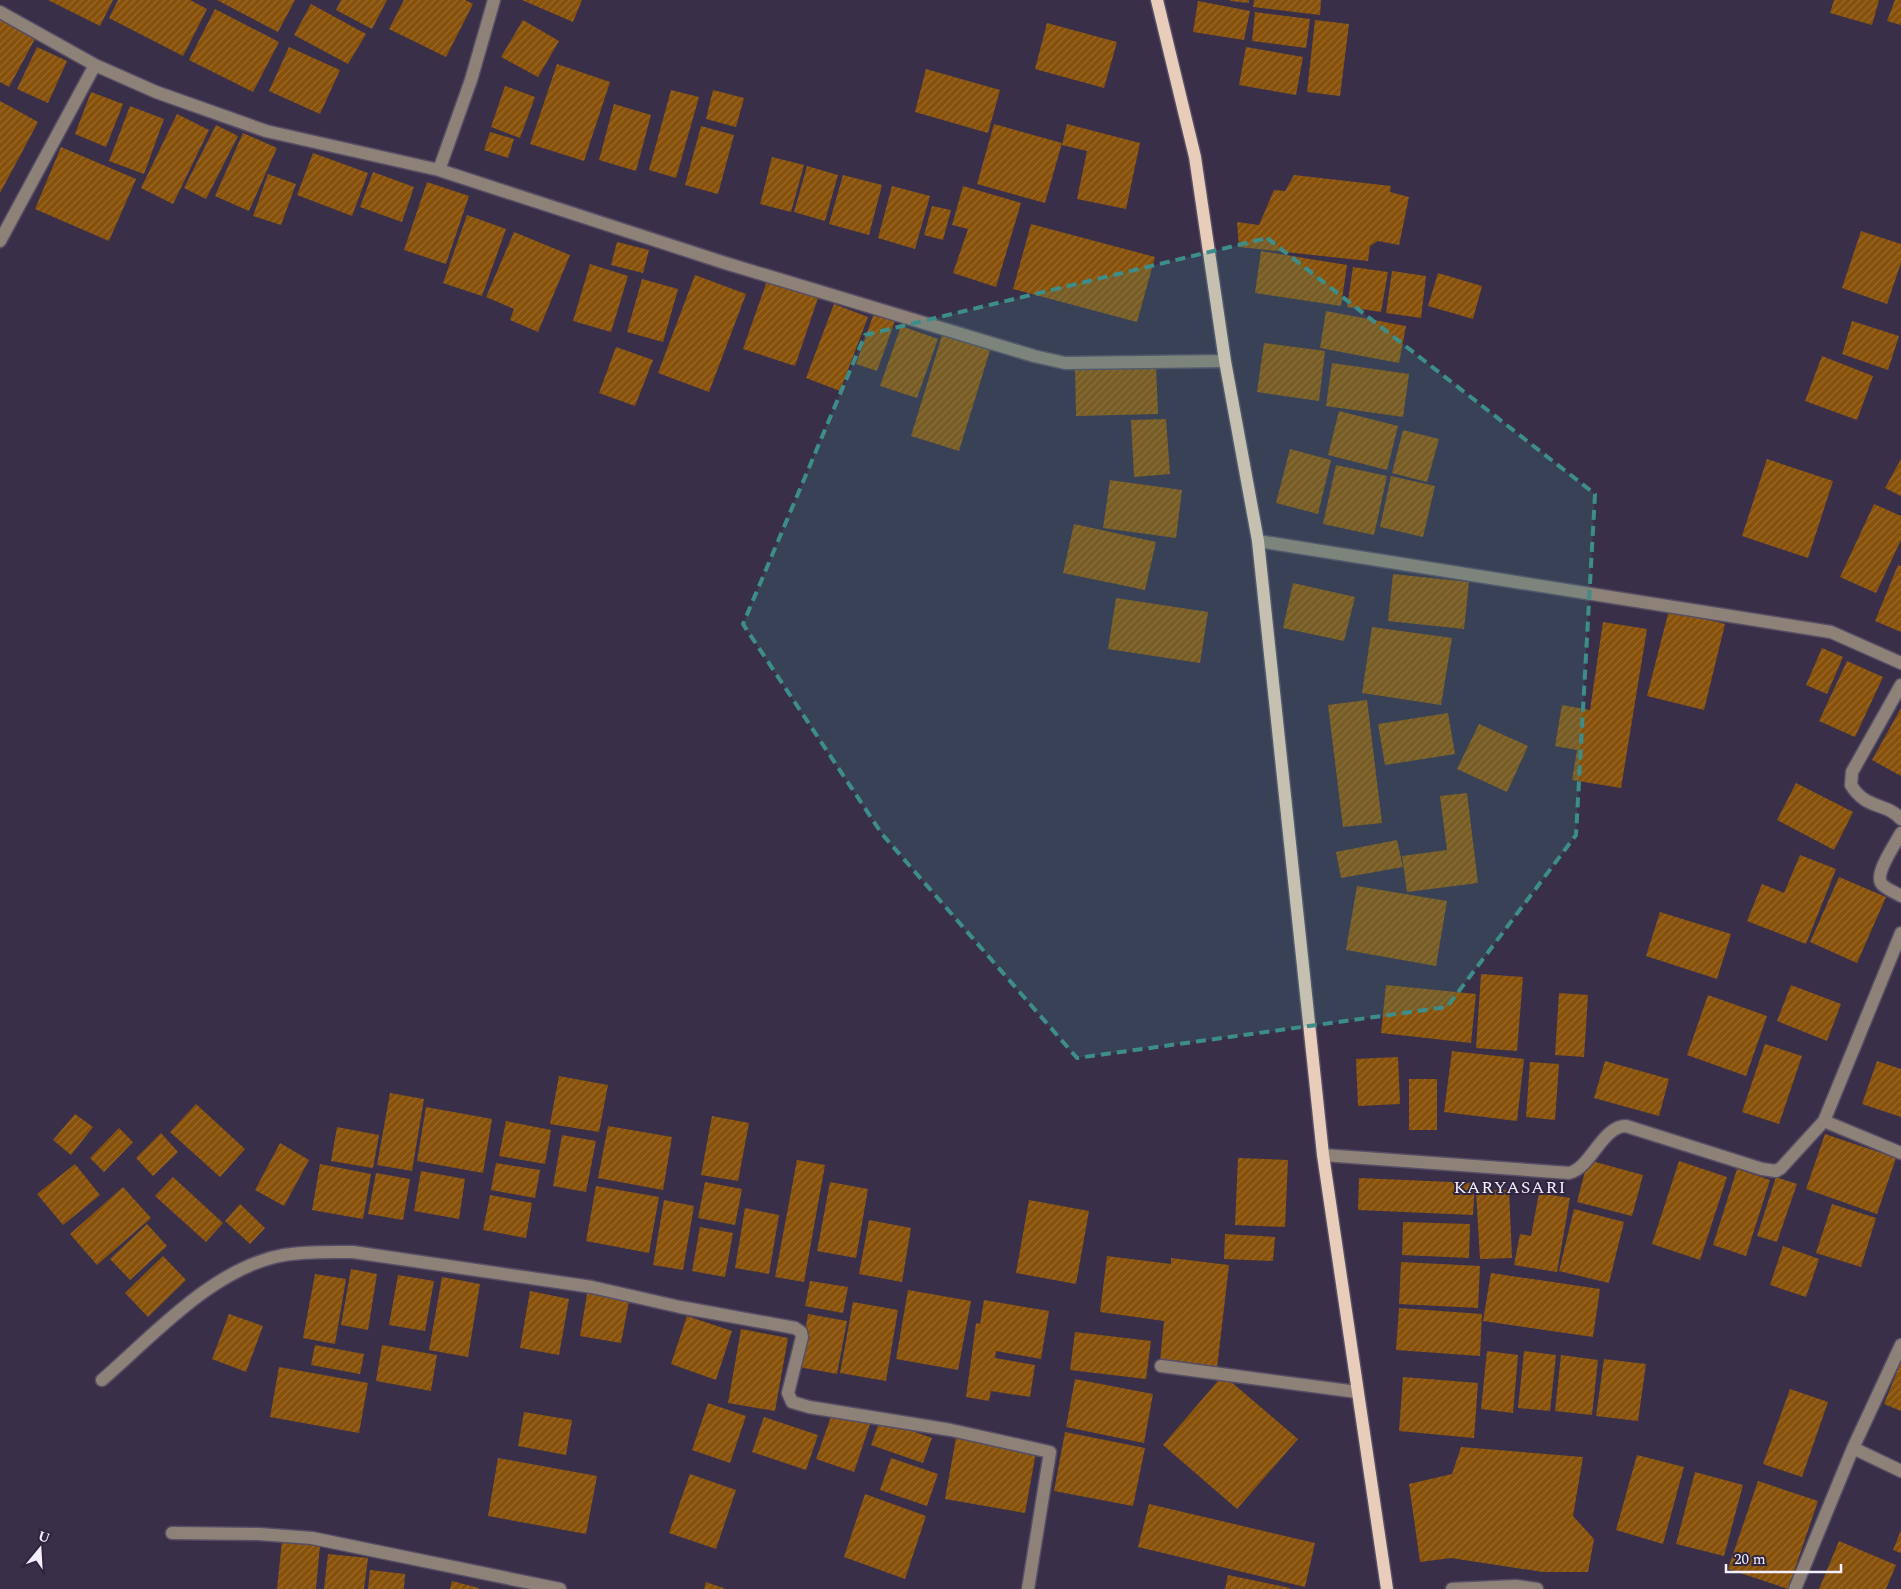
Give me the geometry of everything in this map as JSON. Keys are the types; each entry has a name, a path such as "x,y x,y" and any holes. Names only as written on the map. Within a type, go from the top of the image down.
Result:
{"main road":[{"path":"1157,0 1195,157 1225,361 1258,541 1323,1155 1386,1589"}],"street":[{"path":"439,170 471,80 494,0"},
{"path":"0,12 95,65 156,92 266,132 439,170 725,262 1042,358 1065,363 1225,361"},
{"path":"0,241 95,65"},
{"path":"1258,541 1830,632 1901,663"},
{"path":"1901,685 1852,772 1850,785 1864,801 1896,813 1901,819"},
{"path":"1901,833 1882,868 1880,877 1881,882 1885,886 1901,896"},
{"path":"1323,1155 1569,1173 1577,1170 1618,1127 1626,1126 1762,1169 1776,1171 1781,1168 1824,1120 1901,932"},
{"path":"1824,1120 1901,1152"},
{"path":"102,1380 217,1281 283,1255 322,1252 352,1252 592,1287 680,1307 795,1328 801,1332 802,1337 788,1393 792,1402 951,1430 1050,1452 1028,1589"},
{"path":"1795,1589 1853,1448 1901,1345"},
{"path":"1161,1366 1357,1392"},
{"path":"1853,1448 1901,1472"},
{"path":"172,1532 259,1534 312,1538 560,1589"},
{"path":"1452,1589 1516,1586 1537,1589"}],"highlighted area":[{"path":"1267,238 1595,494 1576,835 1447,1007 1077,1058 882,834 743,624 865,335"}],"building":[{"path":"48,0 113,0 100,26"},
{"path":"118,0 190,0 207,9 183,56 109,18"},
{"path":"217,0 295,0 278,32"},
{"path":"341,0 387,0 372,29 336,10"},
{"path":"404,0 465,0 473,4 446,57 389,29"},
{"path":"522,0 582,0 573,22"},
{"path":"1249,0 1249,3 1230,1"},
{"path":"1254,0 1321,0 1320,15 1253,7"},
{"path":"1834,0 1879,0 1872,25 1830,13"},
{"path":"1895,0 1901,0 1901,25 1887,21"},
{"path":"1198,1 1250,11 1244,40 1193,32"},
{"path":"311,4 366,34 348,64 294,35"},
{"path":"215,9 279,42 253,92 189,60"},
{"path":"1255,12 1310,19 1306,48 1252,41"},
{"path":"0,18 36,37 9,87 0,82"},
{"path":"523,20 559,41 538,77 501,57"},
{"path":"1315,20 1349,24 1340,96 1307,92"},
{"path":"1047,23 1117,42 1104,88 1035,69"},
{"path":"37,47 67,61 48,103 17,89"},
{"path":"289,47 340,70 320,114 269,91"},
{"path":"1246,47 1303,57 1296,95 1239,85"},
{"path":"557,64 610,82 584,161 530,144"},
{"path":"926,69 1000,90 988,133 915,112"},
{"path":"505,86 535,97 520,138 491,127"},
{"path":"671,90 699,97 676,178 649,170"},
{"path":"713,90 744,98 736,127 706,119"},
{"path":"91,92 123,104 106,147 75,134"},
{"path":"0,101 38,122 0,193"},
{"path":"614,104 651,115 636,171 599,160"},
{"path":"130,106 164,119 144,174 109,161"},
{"path":"177,114 209,130 173,204 141,188"},
{"path":"994,124 1062,143 1045,203 977,184"},
{"path":"1067,124 1140,143 1126,209 1077,199 1087,151 1062,145"},
{"path":"216,125 238,136 206,199 184,188"},
{"path":"701,126 734,135 718,194 685,185"},
{"path":"490,132 514,139 508,158 484,150"},
{"path":"243,133 277,148 249,211 215,196"},
{"path":"61,147 136,179 109,241 35,209"},
{"path":"313,153 368,173 352,216 297,195"},
{"path":"772,157 804,165 791,212 760,204"},
{"path":"807,166 838,175 825,221 794,212"},
{"path":"373,172 414,187 402,222 360,207"},
{"path":"268,174 296,184 281,225 253,216"},
{"path":"843,175 882,185 869,235 829,224"},
{"path":"1294,175 1391,186 1390,192 1409,197 1399,245 1378,241 1370,246 1368,261 1239,247 1237,222 1259,225 1274,190 1285,191"},
{"path":"427,182 469,196 446,264 404,250"},
{"path":"892,186 930,196 915,249 878,238"},
{"path":"963,186 1021,203 996,287 953,273 968,229 952,225"},
{"path":"932,206 951,210 943,240 924,235"},
{"path":"467,215 506,229 482,296 443,283"},
{"path":"1031,224 1155,257 1137,322 1013,289"},
{"path":"1861,231 1901,244 1901,263 1887,304 1842,288"},
{"path":"514,232 570,255 538,332 510,320 514,309 486,297"},
{"path":"617,242 649,250 643,273 611,265"},
{"path":"1261,251 1347,265 1341,306 1255,293"},
{"path":"590,264 628,276 611,332 573,321"},
{"path":"1353,267 1388,272 1381,312 1347,307"},
{"path":"1392,271 1426,276 1421,318 1386,313"},
{"path":"1438,273 1482,286 1473,319 1428,306"},
{"path":"695,275 746,294 709,392 658,373"},
{"path":"768,278 819,295 795,366 743,349"},
{"path":"642,279 678,289 663,342 627,332"},
{"path":"834,304 868,317 840,391 806,378"},
{"path":"875,310 896,318 877,371 856,364"},
{"path":"1326,311 1406,326 1399,363 1320,348"},
{"path":"1852,321 1899,336 1888,370 1842,354"},
{"path":"901,326 938,339 917,398 880,386"},
{"path":"943,332 991,347 959,451 911,436"},
{"path":"1264,343 1325,351 1319,401 1257,392"},
{"path":"616,347 653,360 635,406 599,393"},
{"path":"1822,356 1873,376 1857,420 1805,401"},
{"path":"1332,363 1409,374 1403,417 1326,406"},
{"path":"1156,366 1158,414 1076,416 1075,368"},
{"path":"1339,411 1398,426 1387,470 1328,455"},
{"path":"1166,419 1170,474 1134,477 1131,420"},
{"path":"1403,430 1439,439 1427,482 1392,473"},
{"path":"1290,449 1331,460 1318,514 1276,503"},
{"path":"1767,459 1833,481 1808,558 1742,536"},
{"path":"1901,459 1901,496 1885,488"},
{"path":"1336,465 1387,476 1374,535 1323,524"},
{"path":"1391,476 1435,486 1423,537 1380,527"},
{"path":"1110,480 1182,490 1176,538 1103,528"},
{"path":"1874,504 1901,516 1901,540 1876,593 1840,577"},
{"path":"1074,524 1156,542 1145,590 1063,573"},
{"path":"1898,565 1901,566 1901,632 1875,621"},
{"path":"1393,574 1469,582 1464,629 1388,621"},
{"path":"1293,583 1355,597 1344,641 1283,628"},
{"path":"1116,598 1208,612 1200,663 1108,649"},
{"path":"1669,610 1725,624 1704,710 1647,696"},
{"path":"1603,622 1647,629 1621,788 1572,780 1577,750 1555,746 1562,705 1590,710"},
{"path":"1372,627 1452,638 1441,705 1362,693"},
{"path":"1822,648 1843,657 1827,694 1806,685"},
{"path":"1847,661 1883,677 1855,737 1819,721"},
{"path":"1367,700 1382,823 1343,827 1328,705"},
{"path":"1901,708 1901,776 1872,760"},
{"path":"1448,713 1455,754 1385,765 1378,724"},
{"path":"1479,724 1528,746 1507,792 1457,769"},
{"path":"1796,783 1853,812 1834,850 1777,820"},
{"path":"1467,793 1478,883 1407,892 1402,856 1447,850 1440,796"},
{"path":"1397,840 1403,867 1341,878 1336,852"},
{"path":"1800,855 1836,869 1806,944 1747,921 1762,884 1784,893"},
{"path":"1839,877 1886,897 1857,963 1810,942"},
{"path":"1357,886 1447,901 1436,966 1346,950"},
{"path":"1660,912 1731,934 1717,979 1646,956"},
{"path":"1481,974 1523,977 1517,1051 1476,1048"},
{"path":"1386,985 1476,994 1471,1043 1381,1033"},
{"path":"1791,985 1841,1004 1827,1041 1777,1021"},
{"path":"1559,993 1588,995 1584,1057 1555,1055"},
{"path":"1708,995 1767,1016 1746,1076 1687,1055"},
{"path":"1765,1044 1802,1056 1779,1124 1742,1112"},
{"path":"1452,1051 1524,1059 1517,1121 1444,1112"},
{"path":"1398,1057 1400,1104 1358,1106 1356,1059"},
{"path":"1605,1061 1669,1079 1659,1116 1594,1098"},
{"path":"1877,1061 1901,1069 1901,1117 1862,1104"},
{"path":"1530,1062 1559,1064 1555,1120 1526,1117"},
{"path":"559,1076 608,1085 599,1132 550,1124"},
{"path":"1409,1079 1437,1079 1437,1130 1409,1130"},
{"path":"390,1093 424,1099 412,1171 377,1165"},
{"path":"196,1104 245,1149 220,1177 170,1132"},
{"path":"426,1107 492,1119 483,1173 417,1161"},
{"path":"75,1114 93,1127 71,1155 53,1140"},
{"path":"712,1116 749,1123 738,1181 701,1175"},
{"path":"506,1121 551,1130 545,1164 499,1156"},
{"path":"608,1126 672,1137 663,1190 598,1178"},
{"path":"337,1127 379,1135 373,1168 331,1161"},
{"path":"119,1128 133,1142 104,1172 90,1158"},
{"path":"161,1133 178,1152 153,1176 136,1158"},
{"path":"1825,1134 1896,1158 1877,1214 1806,1189"},
{"path":"562,1135 596,1141 586,1192 553,1186"},
{"path":"280,1143 309,1160 284,1206 255,1190"},
{"path":"1238,1158 1288,1160 1285,1227 1235,1225"},
{"path":"797,1160 825,1165 804,1282 775,1277"},
{"path":"1588,1160 1643,1175 1632,1216 1577,1202"},
{"path":"1679,1161 1727,1177 1700,1260 1652,1244"},
{"path":"496,1163 540,1170 535,1198 491,1190"},
{"path":"75,1164 100,1195 63,1225 37,1194"},
{"path":"320,1164 371,1174 363,1219 312,1210"},
{"path":"1737,1169 1770,1180 1746,1256 1713,1245"},
{"path":"421,1171 465,1179 459,1219 414,1211"},
{"path":"376,1173 410,1179 403,1220 368,1214"},
{"path":"173,1177 223,1223 206,1242 155,1196"},
{"path":"1776,1177 1797,1184 1777,1242 1757,1236"},
{"path":"1359,1178 1475,1183 1473,1215 1358,1210"},
{"path":"705,1182 742,1189 735,1225 698,1218"},
{"path":"830,1182 868,1189 856,1258 817,1251"},
{"path":"596,1186 659,1197 649,1253 586,1241"},
{"path":"123,1187 151,1218 97,1265 70,1234"},
{"path":"1509,1190 1512,1258 1480,1259 1476,1191"},
{"path":"1539,1193 1570,1198 1557,1272 1514,1265 1520,1234 1531,1236"},
{"path":"490,1195 532,1203 526,1238 483,1230"},
{"path":"664,1200 694,1206 683,1270 653,1265"},
{"path":"1029,1200 1089,1211 1076,1284 1016,1273"},
{"path":"240,1204 265,1228 250,1244 225,1221"},
{"path":"1832,1204 1876,1218 1861,1267 1816,1253"},
{"path":"745,1208 779,1215 769,1274 735,1268"},
{"path":"1574,1209 1624,1222 1609,1283 1559,1271"},
{"path":"869,1220 911,1228 902,1282 859,1274"},
{"path":"1403,1222 1470,1224 1469,1258 1402,1255"},
{"path":"147,1224 167,1246 130,1280 110,1259"},
{"path":"700,1227 733,1233 725,1277 692,1271"},
{"path":"1225,1234 1275,1237 1273,1261 1224,1259"},
{"path":"1783,1246 1819,1259 1806,1297 1770,1285"},
{"path":"163,1256 186,1280 148,1317 125,1293"},
{"path":"1107,1256 1171,1264 1171,1258 1229,1265 1217,1368 1160,1361 1164,1321 1100,1312"},
{"path":"1401,1262 1480,1266 1478,1308 1399,1304"},
{"path":"351,1269 377,1274 368,1330 341,1325"},
{"path":"1491,1273 1600,1289 1593,1337 1483,1321"},
{"path":"315,1274 346,1279 335,1344 303,1338"},
{"path":"398,1275 434,1281 425,1331 389,1325"},
{"path":"442,1277 480,1284 468,1357 429,1350"},
{"path":"810,1281 848,1287 843,1313 805,1306"},
{"path":"588,1288 630,1296 621,1343 580,1336"},
{"path":"908,1290 971,1301 958,1370 896,1359"},
{"path":"530,1291 569,1299 559,1355 520,1348"},
{"path":"984,1300 1049,1311 1041,1359 996,1351 995,1358 1035,1365 1030,1397 991,1391 989,1401 966,1397 976,1323 980,1324"},
{"path":"853,1302 898,1310 886,1381 840,1373"},
{"path":"1399,1308 1482,1314 1480,1356 1396,1350"},
{"path":"229,1314 263,1326 246,1372 212,1359"},
{"path":"808,1314 847,1321 837,1374 799,1367"},
{"path":"687,1316 732,1331 716,1380 671,1364"},
{"path":"741,1329 788,1338 775,1411 728,1403"},
{"path":"1075,1332 1151,1341 1146,1379 1070,1370"},
{"path":"315,1345 364,1354 360,1374 311,1365"},
{"path":"382,1345 437,1355 431,1391 376,1381"},
{"path":"1487,1351 1518,1355 1513,1413 1481,1409"},
{"path":"1524,1351 1556,1355 1550,1411 1518,1408"},
{"path":"1561,1355 1598,1360 1592,1415 1555,1411"},
{"path":"1604,1359 1646,1364 1638,1421 1596,1416"},
{"path":"1901,1362 1901,1411 1884,1404"},
{"path":"279,1367 368,1383 359,1433 270,1417"},
{"path":"1223,1375 1298,1439 1237,1509 1163,1445"},
{"path":"1403,1377 1478,1383 1474,1438 1399,1431"},
{"path":"1075,1379 1153,1394 1144,1443 1066,1427"},
{"path":"1790,1389 1828,1402 1802,1477 1763,1464"},
{"path":"708,1403 746,1416 730,1463 692,1450"},
{"path":"833,1411 870,1424 854,1472 816,1459"},
{"path":"524,1412 572,1420 566,1455 518,1446"},
{"path":"764,1417 818,1435 806,1470 752,1452"},
{"path":"880,1420 932,1438 923,1463 871,1445"},
{"path":"1065,1432 1145,1448 1133,1506 1054,1491"},
{"path":"956,1438 1036,1452 1025,1513 945,1499"},
{"path":"1461,1447 1583,1457 1573,1516 1594,1539 1588,1572 1543,1572 1451,1558 1420,1562 1409,1484 1452,1474"},
{"path":"1637,1455 1684,1467 1663,1544 1616,1530"},
{"path":"498,1458 597,1476 586,1534 488,1516"},
{"path":"891,1458 938,1474 927,1506 880,1490"},
{"path":"1695,1472 1743,1485 1724,1556 1676,1544"},
{"path":"690,1474 736,1490 716,1549 669,1533"},
{"path":"1758,1481 1818,1501 1788,1589 1728,1569"},
{"path":"865,1494 926,1516 905,1579 844,1557"},
{"path":"1149,1504 1315,1543 1305,1587 1138,1547"},
{"path":"1901,1530 1901,1553 1893,1550"},
{"path":"282,1541 320,1545 316,1589 277,1589"},
{"path":"1839,1541 1896,1565 1886,1589 1819,1589"},
{"path":"328,1554 368,1558 364,1589 324,1589"},
{"path":"370,1570 405,1574 404,1589 368,1589"},
{"path":"1228,1575 1290,1588 1290,1589 1225,1589"},
{"path":"452,1581 479,1588 479,1589 450,1589"},
{"path":"706,1582 726,1589 704,1589"}],"district":[{"name":"KARYASARI","path":"1510,1187"}]}
